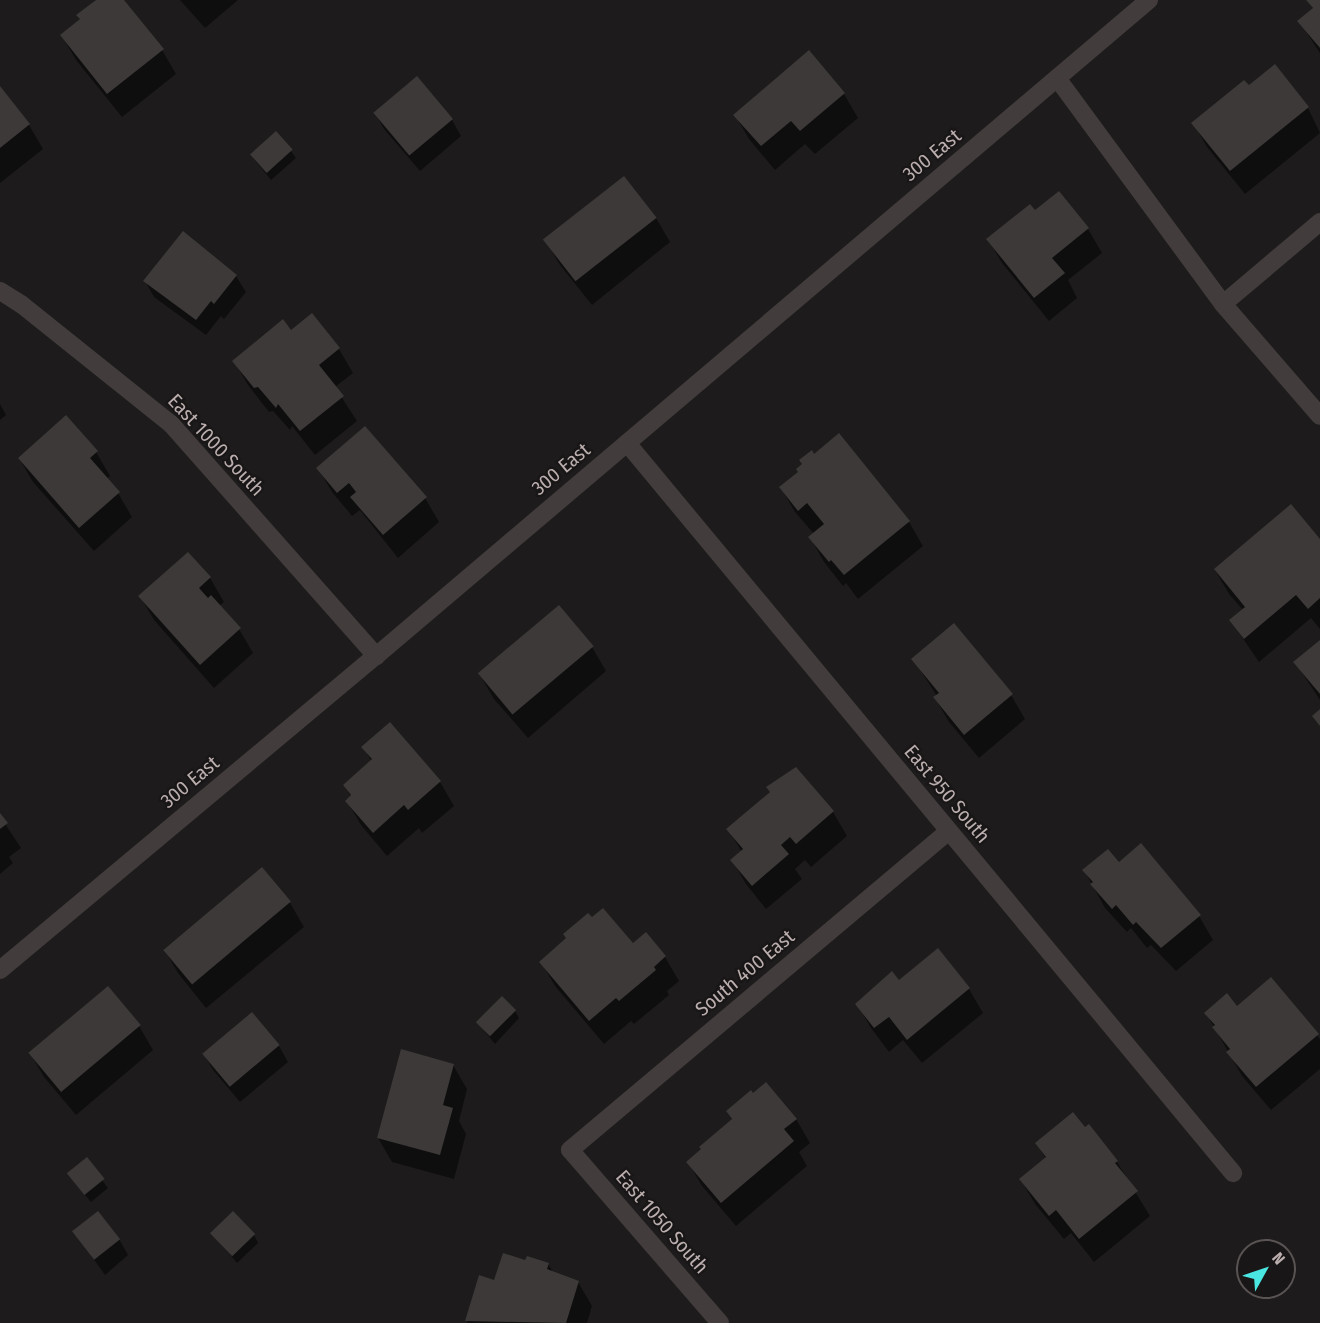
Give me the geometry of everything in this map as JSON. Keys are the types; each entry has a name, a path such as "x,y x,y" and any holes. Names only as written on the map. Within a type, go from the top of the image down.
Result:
{"street":[{"name":"300 East","path":"0,970 376,656 1149,0"},
{"path":"1057,78 1223,304 1320,416"},
{"path":"1223,304 1320,222"},
{"name":"East 1000 South","path":"0,291 21,304 171,424 376,656"},
{"name":"East 950 South","path":"627,443 1233,1173"},
{"name":"South 400 East","path":"570,1150 949,831"},
{"name":"East 1050 South","path":"570,1150 720,1323"}],"building":[{"path":"96,0 124,0 164,49 107,94 60,35 80,19 76,15"},
{"path":"1306,0 1320,0 1320,48 1297,21 1313,8"},
{"path":"809,50 845,93 800,131 791,121 761,146 733,115"},
{"path":"1275,64 1309,107 1230,171 1191,123 1244,80 1249,85"},
{"path":"417,76 453,119 409,156 373,113"},
{"path":"0,86 30,124 0,148"},
{"path":"276,131 293,150 267,173 250,154"},
{"path":"624,176 657,218 575,281 543,239"},
{"path":"1059,191 1089,228 1052,258 1065,273 1034,298 986,239 1030,204 1035,210"},
{"path":"183,231 237,275 214,304 211,301 196,320 143,281"},
{"path":"312,313 340,348 319,365 344,396 300,431 278,404 276,408 258,387 254,388 232,361 283,319 291,330"},
{"path":"66,415 98,451 90,458 120,492 79,528 18,458"},
{"path":"365,426 427,497 383,535 350,497 356,492 349,483 337,493 316,468"},
{"path":"839,433 910,521 844,575 831,560 829,562 808,537 824,524 807,503 798,511 779,487 798,472 796,469 802,464 799,460 812,450 814,454"},
{"path":"1291,504 1320,539 1320,598 1308,609 1296,595 1244,639 1229,620 1245,607 1214,569"},
{"path":"188,552 211,577 199,588 208,598 211,595 241,628 200,665 138,596"},
{"path":"559,605 594,646 513,715 478,673"},
{"path":"954,623 1013,694 964,735 933,697 939,693 911,659"},
{"path":"1320,640 1320,694 1293,662"},
{"path":"1320,709 1320,726 1312,716"},
{"path":"390,722 441,781 408,810 404,805 373,833 345,801 351,795 343,785 372,759 361,747"},
{"path":"796,767 834,811 796,844 790,837 781,845 789,854 752,886 730,860 743,849 726,829 770,792 766,787"},
{"path":"0,813 8,823 0,829"},
{"path":"1141,843 1201,915 1161,948 1136,922 1133,925 1116,905 1112,909 1090,884 1093,882 1082,870 1108,849 1119,862"},
{"path":"262,867 291,901 192,984 163,950"},
{"path":"603,908 633,943 646,932 666,956 654,967 656,970 619,1001 616,998 589,1021 539,962 566,938 563,934 588,913 592,917"},
{"path":"938,948 970,988 907,1040 889,1017 874,1028 855,1004 892,971 899,980"},
{"path":"1271,977 1319,1034 1256,1087 1226,1052 1230,1049 1212,1027 1215,1025 1204,1013 1227,993 1237,1006"},
{"path":"108,986 141,1025 61,1092 28,1053"},
{"path":"502,996 516,1010 490,1036 476,1022"},
{"path":"252,1012 280,1045 230,1087 202,1054"},
{"path":"401,1049 454,1064 443,1105 453,1108 440,1155 377,1138"},
{"path":"766,1082 797,1119 784,1129 794,1141 721,1203 686,1162 701,1149 699,1147 732,1119 726,1111 751,1090 753,1093"},
{"path":"1073,1112 1085,1127 1089,1124 1118,1161 1115,1163 1138,1191 1079,1239 1056,1210 1049,1216 1019,1179 1046,1157 1035,1143"},
{"path":"87,1157 105,1179 84,1195 67,1173"},
{"path":"98,1211 120,1239 94,1260 72,1231"},
{"path":"233,1211 255,1234 232,1256 210,1233"},
{"path":"503,1253 525,1260 527,1256 549,1263 547,1269 579,1281 566,1323 465,1321 479,1275 494,1280"}]}
